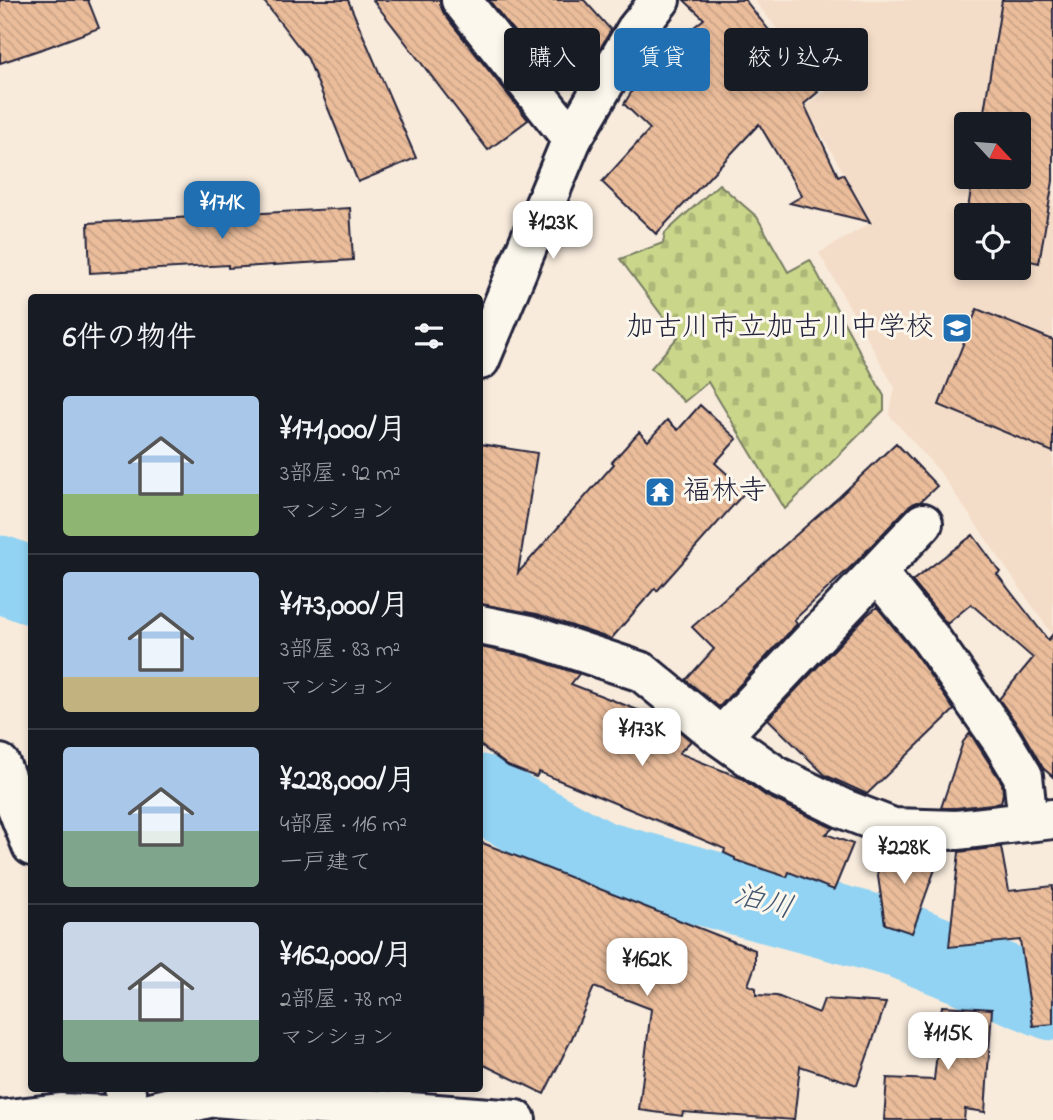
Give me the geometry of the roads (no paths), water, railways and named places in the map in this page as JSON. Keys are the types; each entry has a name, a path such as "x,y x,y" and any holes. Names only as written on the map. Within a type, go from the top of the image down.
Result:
{"street":[{"path":"461,0 572,139"},
{"path":"483,353 572,139 636,30 660,0"},
{"path":"721,737 923,523"},
{"path":"483,626 530,635 642,672 721,737 776,776 892,828 957,830 1041,820 1023,776 1002,741 931,639 877,573"},
{"path":"0,764 28,836"},
{"path":"0,1119 212,1097 516,1120"}],"waterway":[{"name":"泊川","path":"0,574 28,584"},
{"name":"泊川","path":"483,795 599,859 900,940 1053,1002"}],"place":[{"name":"加古川市立加古川中学校","path":"957,328"},
{"name":"福林寺","path":"660,492"}]}
